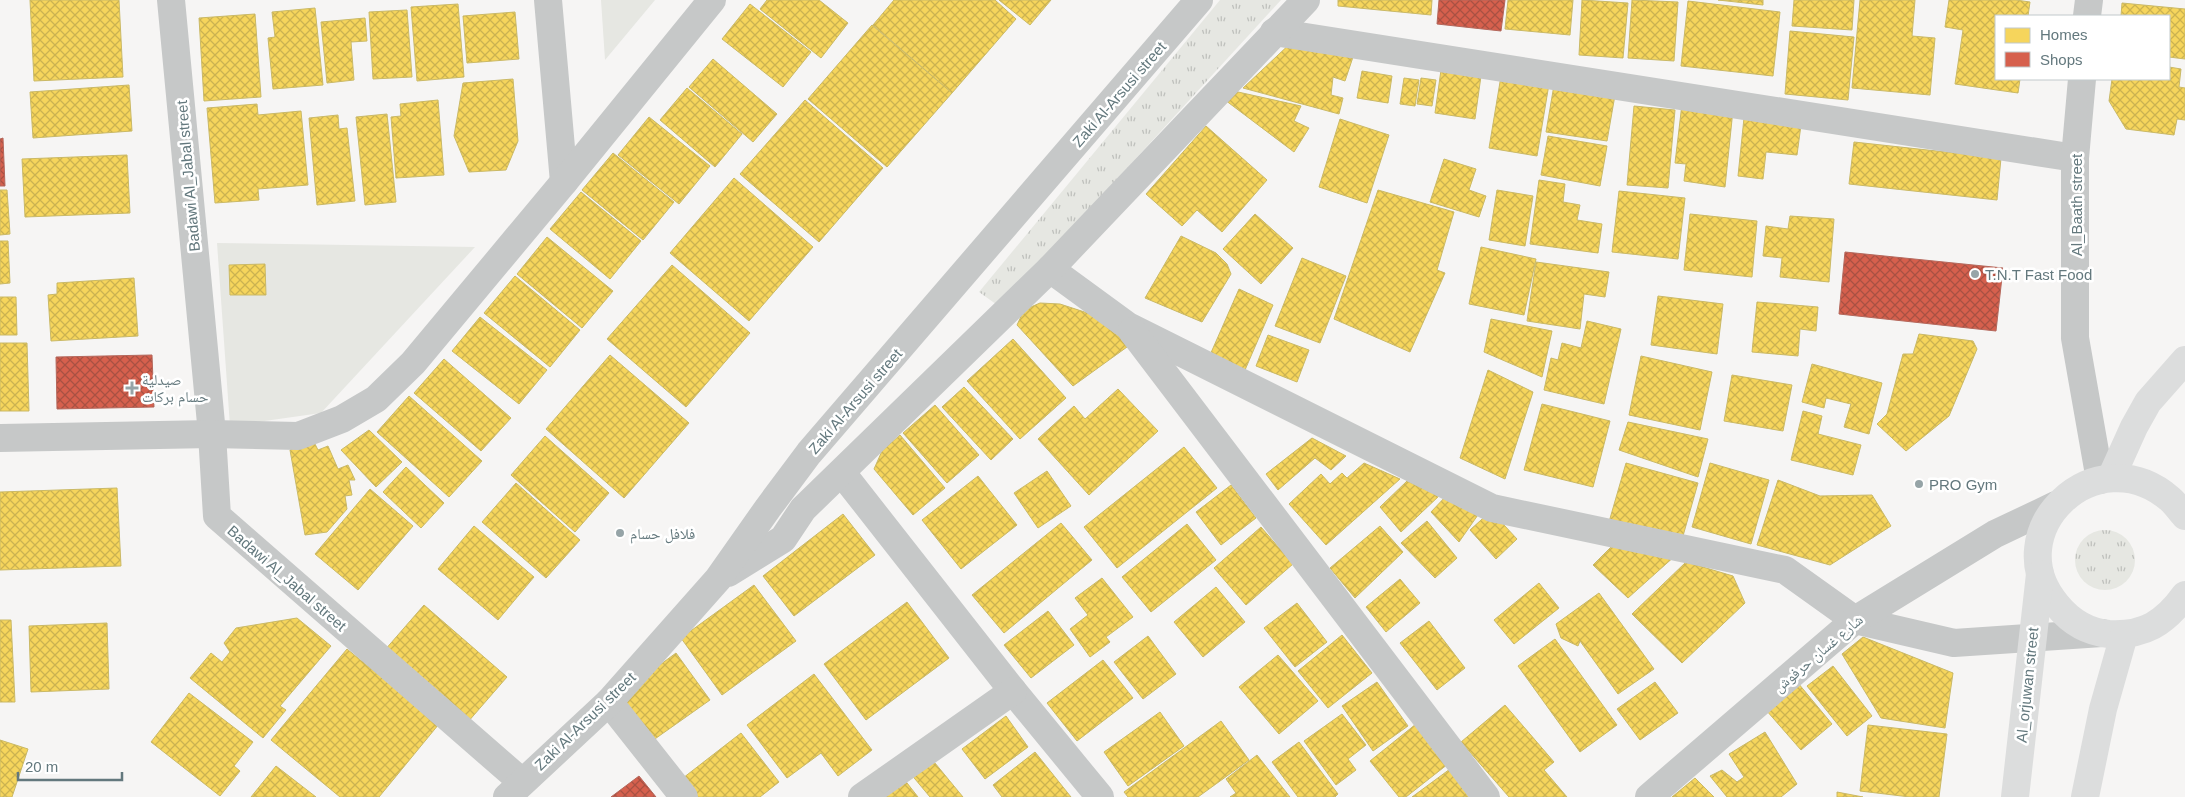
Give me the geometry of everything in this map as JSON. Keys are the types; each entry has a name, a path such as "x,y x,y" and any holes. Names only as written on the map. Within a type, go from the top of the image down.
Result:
{"main road":[{"path":"2105,479 2148,402 2185,360"},
{"path":"2185,516 2171,500 2153,487 2133,480 2105,479 2084,485 2056,505 2044,526 2038,550 2040,574 2049,596 2065,615 2082,627 2113,634 2150,628 2172,613 2185,595"},
{"name":"Al_orjuwan street","path":"2015,797 2040,574"},
{"path":"2085,797 2103,709 2113,634"}],"street":[{"name":"Badawi Al_Jabal street","path":"171,0 212,434 216,516 515,790"},
{"path":"548,0 564,182"},
{"path":"0,438 212,434 298,436 342,420 376,399 413,363 712,0"},
{"name":"Zaki Al-Arsusi street","path":"515,790 609,702 718,579 809,453 1199,0"},
{"path":"718,579 783,539 803,509 1050,269 1306,0"},
{"path":"2087,15 2089,0"},
{"path":"1274,32 2075,158"},
{"name":"Al_Baath street","path":"2082,80 2075,158 2075,338 2105,479"},
{"path":"1050,269 1128,326 1492,508 1785,570 1855,620 1954,643 2113,634"},
{"path":"1128,326 1486,797"},
{"path":"842,473 1100,797"},
{"name":"شارع غسان حرفوش","path":"1649,797 1855,620 1995,534 2056,505"},
{"path":"862,797 1014,691"},
{"path":"609,702 684,797"}],"green space":[{"path":"601,0 655,0 605,60"},
{"path":"1220,0 1281,0 1000,307 979,292"},
{"path":"217,243 475,247 321,413 230,426"},
{"path":"2105,530 2122,535 2130,543 2135,560 2130,577 2122,585 2105,590 2088,585 2080,577 2075,560 2080,543 2088,535"}],"building: Homes":[{"path":"30,0 119,0 123,77 34,81"},
{"path":"767,0 819,0 848,23 821,58 760,9"},
{"path":"894,0 995,0 1016,19 952,93 873,25"},
{"path":"999,0 1051,0 1030,25"},
{"path":"1338,0 1432,0 1431,15 1338,6"},
{"path":"1508,0 1573,0 1570,35 1505,29"},
{"path":"1582,0 1628,3 1623,58 1579,55"},
{"path":"1632,0 1678,2 1674,61 1628,58"},
{"path":"1718,0 1763,0 1763,5"},
{"path":"1794,0 1854,0 1852,30 1792,26"},
{"path":"1860,0 1915,0 1912,36 1935,38 1930,95 1852,88"},
{"path":"1949,0 2016,0 2030,2 2028,15 1995,15 1995,80 2020,80 2018,93 1955,84 1963,30 1945,27"},
{"path":"1688,1 1780,12 1773,76 1681,66"},
{"path":"2122,3 2185,9 2185,59 2170,57 2170,15 2121,15"},
{"path":"458,4 464,77 417,81 411,7"},
{"path":"750,4 811,52 783,87 722,39"},
{"path":"315,8 323,85 273,89 268,38 275,37 272,12"},
{"path":"407,10 412,77 373,79 369,12"},
{"path":"515,12 519,59 467,63 463,16"},
{"path":"255,14 261,97 204,101 199,18"},
{"path":"365,18 367,41 351,42 354,80 327,83 321,22"},
{"path":"872,25 952,93 887,167 808,99"},
{"path":"1790,31 1854,37 1848,100 1785,94"},
{"path":"1294,40 1354,54 1345,81 1333,77 1331,95 1343,98 1339,114 1243,88"},
{"path":"713,59 777,114 753,142 689,87"},
{"path":"2170,67 2181,69 2179,87 2185,88 2185,120 2177,119 2174,135 2126,129 2109,101 2112,80 2170,80"},
{"path":"1441,70 1481,76 1475,119 1435,113"},
{"path":"1362,71 1392,76 1388,103 1357,98"},
{"path":"1501,76 1549,84 1537,156 1489,148"},
{"path":"1404,78 1419,80 1415,106 1400,104"},
{"path":"1421,78 1436,80 1432,106 1417,104"},
{"path":"513,79 518,141 506,170 469,172 454,136 463,83"},
{"path":"129,85 132,131 33,138 30,92"},
{"path":"1554,85 1615,95 1607,141 1546,132"},
{"path":"687,88 742,134 715,167 660,120"},
{"path":"1229,90 1301,106 1294,121 1309,128 1294,152 1225,100"},
{"path":"438,100 444,175 396,178 391,117 401,116 400,104"},
{"path":"805,100 883,168 819,242 740,174"},
{"path":"257,104 258,115 301,111 308,185 258,189 259,200 215,203 207,108"},
{"path":"1682,104 1733,110 1725,187 1684,181 1686,164 1675,163"},
{"path":"1634,106 1675,110 1668,188 1627,185"},
{"path":"387,114 396,202 365,205 356,117"},
{"path":"338,115 339,129 347,128 355,201 317,205 309,118"},
{"path":"649,117 710,166 679,204 618,155"},
{"path":"1744,118 1801,125 1797,155 1766,152 1763,179 1738,176"},
{"path":"1340,119 1389,135 1367,203 1319,187"},
{"path":"1206,126 1267,180 1222,232 1197,210 1182,226 1146,194"},
{"path":"1548,136 1607,146 1600,186 1541,175"},
{"path":"1854,142 2001,158 1997,200 1849,184"},
{"path":"613,153 674,202 643,240 582,190"},
{"path":"127,155 130,213 25,217 22,159"},
{"path":"1444,159 1476,169 1469,190 1486,196 1479,217 1430,202"},
{"path":"734,178 813,247 749,321 670,253"},
{"path":"1539,180 1565,184 1563,202 1580,205 1577,220 1602,224 1598,253 1530,244"},
{"path":"0,190 7,190 10,234 0,235"},
{"path":"1378,190 1454,212 1437,270 1445,273 1410,352 1334,319"},
{"path":"1497,190 1533,196 1525,246 1489,240"},
{"path":"1619,191 1685,198 1678,259 1612,252"},
{"path":"581,192 641,241 610,279 550,229"},
{"path":"1255,214 1293,248 1261,284 1223,249"},
{"path":"1690,214 1757,221 1752,277 1684,270"},
{"path":"1790,216 1834,219 1829,282 1780,277 1782,258 1763,256 1766,226 1788,229"},
{"path":"1181,236 1216,253 1227,264 1231,274 1202,322 1145,298"},
{"path":"547,237 613,291 582,328 517,274"},
{"path":"0,241 8,241 10,283 0,284"},
{"path":"1481,247 1536,259 1524,315 1469,304"},
{"path":"1302,258 1346,276 1320,343 1275,326"},
{"path":"1536,262 1609,272 1605,297 1584,294 1580,329 1527,321"},
{"path":"265,264 266,295 230,295 229,265"},
{"path":"672,265 750,333 686,407 607,339"},
{"path":"515,276 580,330 550,367 484,313"},
{"path":"134,278 138,336 51,341 48,295 57,294 57,283"},
{"path":"1239,289 1273,305 1245,370 1210,355"},
{"path":"1658,296 1723,304 1717,354 1651,345"},
{"path":"0,297 16,297 17,335 0,335"},
{"path":"1757,302 1818,307 1816,331 1800,329 1798,356 1752,352"},
{"path":"1040,303 1060,304 1106,319 1127,347 1073,386 1017,325 1024,310"},
{"path":"480,317 547,370 519,404 452,351"},
{"path":"1491,319 1552,331 1542,377 1484,352"},
{"path":"1587,321 1621,329 1604,404 1544,390 1551,358 1558,360 1562,343 1581,348"},
{"path":"1919,334 1973,341 1977,349 1949,416 1906,451 1877,424 1887,414 1903,354 1913,354"},
{"path":"1268,335 1309,350 1297,382 1256,366"},
{"path":"1013,339 1066,398 1020,439 967,381"},
{"path":"0,343 27,343 29,411 0,411"},
{"path":"610,355 689,423 624,498 546,429"},
{"path":"1641,356 1712,372 1700,430 1629,415"},
{"path":"444,359 511,418 481,451 414,393"},
{"path":"1812,364 1882,383 1869,434 1844,427 1851,404 1826,398 1824,408 1802,402"},
{"path":"1488,370 1533,392 1505,479 1460,458"},
{"path":"1732,375 1792,385 1783,431 1724,421"},
{"path":"964,387 1013,439 991,460 942,407"},
{"path":"1118,389 1158,431 1089,495 1038,439 1074,406 1085,419"},
{"path":"409,396 482,461 449,497 377,432"},
{"path":"1542,404 1610,421 1593,487 1524,470"},
{"path":"935,405 979,455 947,483 903,433"},
{"path":"1803,411 1822,416 1818,434 1861,445 1853,475 1791,460"},
{"path":"1628,422 1708,439 1698,477 1619,450"},
{"path":"369,430 402,462 376,487 341,450"},
{"path":"900,435 945,488 913,515 874,469 882,451"},
{"path":"545,436 609,493 575,532 511,475"},
{"path":"1312,438 1346,456 1331,470 1315,458 1278,490 1266,474"},
{"path":"313,440 318,450 328,446 338,469 348,465 355,480 349,480 352,495 345,496 347,509 327,532 305,535 290,450"},
{"path":"1184,447 1217,488 1117,568 1084,527"},
{"path":"1364,463 1400,479 1326,545 1289,504 1321,474 1330,484 1342,473 1347,478"},
{"path":"1626,463 1698,483 1681,543 1609,522"},
{"path":"1710,463 1769,480 1751,544 1692,527"},
{"path":"406,467 444,503 421,528 383,492"},
{"path":"1047,471 1071,506 1038,528 1014,493"},
{"path":"978,476 1017,525 961,569 922,520"},
{"path":"1778,480 1820,496 1872,495 1891,526 1830,565 1757,545"},
{"path":"1407,481 1439,496 1401,532 1380,507"},
{"path":"516,483 580,540 546,578 482,522"},
{"path":"1231,485 1256,518 1221,545 1196,512"},
{"path":"117,488 121,566 0,570 0,492"},
{"path":"370,489 413,526 358,590 315,554"},
{"path":"1447,495 1480,512 1459,542 1431,512"},
{"path":"1491,511 1517,539 1496,559 1470,530"},
{"path":"843,514 875,555 794,616 763,576"},
{"path":"1427,521 1457,558 1435,578 1401,543"},
{"path":"1061,523 1092,560 1004,633 972,595"},
{"path":"1187,524 1216,560 1151,612 1122,577"},
{"path":"474,526 534,577 498,620 438,569"},
{"path":"1380,526 1403,552 1355,598 1330,568"},
{"path":"1261,527 1293,564 1246,605 1214,568"},
{"path":"1619,539 1676,555 1628,598 1593,565"},
{"path":"1686,562 1733,576 1745,603 1682,663 1632,614"},
{"path":"1102,578 1133,617 1106,637 1110,642 1090,657 1070,629 1088,615 1075,598"},
{"path":"1400,579 1420,603 1386,632 1366,607"},
{"path":"1539,583 1559,608 1514,644 1494,620"},
{"path":"754,585 796,641 722,695 681,638"},
{"path":"1216,587 1245,622 1203,657 1174,622"},
{"path":"1599,593 1654,669 1618,694 1580,641 1578,646 1561,638 1556,624"},
{"path":"907,602 949,658 866,720 824,664"},
{"path":"1297,603 1327,642 1295,667 1264,628"},
{"path":"424,605 507,677 467,723 384,651"},
{"path":"1048,611 1074,645 1031,678 1004,645"},
{"path":"297,618 331,646 280,706 286,710 263,738 190,678 211,653 222,662 230,652 224,643 236,628"},
{"path":"0,620 11,620 15,702 0,702"},
{"path":"1429,621 1465,668 1437,690 1400,643"},
{"path":"107,623 109,689 31,692 29,626"},
{"path":"1342,635 1372,673 1328,708 1298,671"},
{"path":"1148,636 1176,674 1143,699 1114,662"},
{"path":"1863,637 1953,673 1945,728 1881,718 1842,654"},
{"path":"1555,639 1617,725 1580,752 1518,666"},
{"path":"347,649 439,724 379,797 340,797 271,740"},
{"path":"676,653 710,700 652,741 619,695"},
{"path":"1278,655 1318,701 1279,734 1239,687"},
{"path":"1103,660 1133,698 1077,741 1047,703"},
{"path":"1833,666 1872,716 1847,736 1807,686"},
{"path":"814,674 872,750 838,776 821,753 787,778 747,725"},
{"path":"1377,682 1408,726 1373,751 1342,706"},
{"path":"1655,682 1678,713 1640,740 1617,709"},
{"path":"1798,683 1832,724 1801,750 1766,710"},
{"path":"189,693 253,742 234,766 240,771 220,796 151,742"},
{"path":"1505,705 1554,762 1544,770 1567,797 1509,797 1461,742"},
{"path":"1160,712 1184,746 1128,786 1104,752"},
{"path":"1342,714 1366,745 1348,759 1356,770 1336,785 1304,741"},
{"path":"1006,716 1028,747 985,779 962,749"},
{"path":"1221,721 1249,760 1198,797 1128,797 1124,792"},
{"path":"1416,724 1448,764 1406,797 1399,797 1370,761"},
{"path":"1868,725 1947,734 1939,797 1910,797 1860,791"},
{"path":"1765,732 1797,784 1781,797 1727,797 1710,776 1722,770 1737,782 1744,777 1729,754"},
{"path":"741,733 779,782 760,797 698,797 683,778"},
{"path":"0,740 28,749 12,797 0,797"},
{"path":"1299,742 1338,794 1335,797 1298,797 1272,762"},
{"path":"1035,752 1071,797 1002,797 993,785"},
{"path":"1257,755 1290,797 1230,797 1236,793 1226,779"},
{"path":"930,757 963,797 930,797 910,773"},
{"path":"276,766 316,797 251,797"},
{"path":"1450,769 1471,797 1412,797"},
{"path":"900,774 918,797 871,797"},
{"path":"1695,778 1714,797 1672,797"},
{"path":"1837,792 1863,797 1837,797"}],"building: Shops":[{"path":"1439,0 1505,0 1501,31 1437,24"},
{"path":"3,138 5,186 0,186 0,139"},
{"path":"1845,252 2003,268 1996,331 1839,314"},
{"path":"152,355 154,407 57,409 56,357"},
{"path":"639,776 656,797 611,797"}],"place":[{"name":"T.N.T Fast Food","path":"1975,274"},
{"name":"صيدلية حسام بركات","path":"132,388"},
{"name":"PRO Gym","path":"1919,484"},
{"name":"فلافل حسام","path":"620,533"}]}
